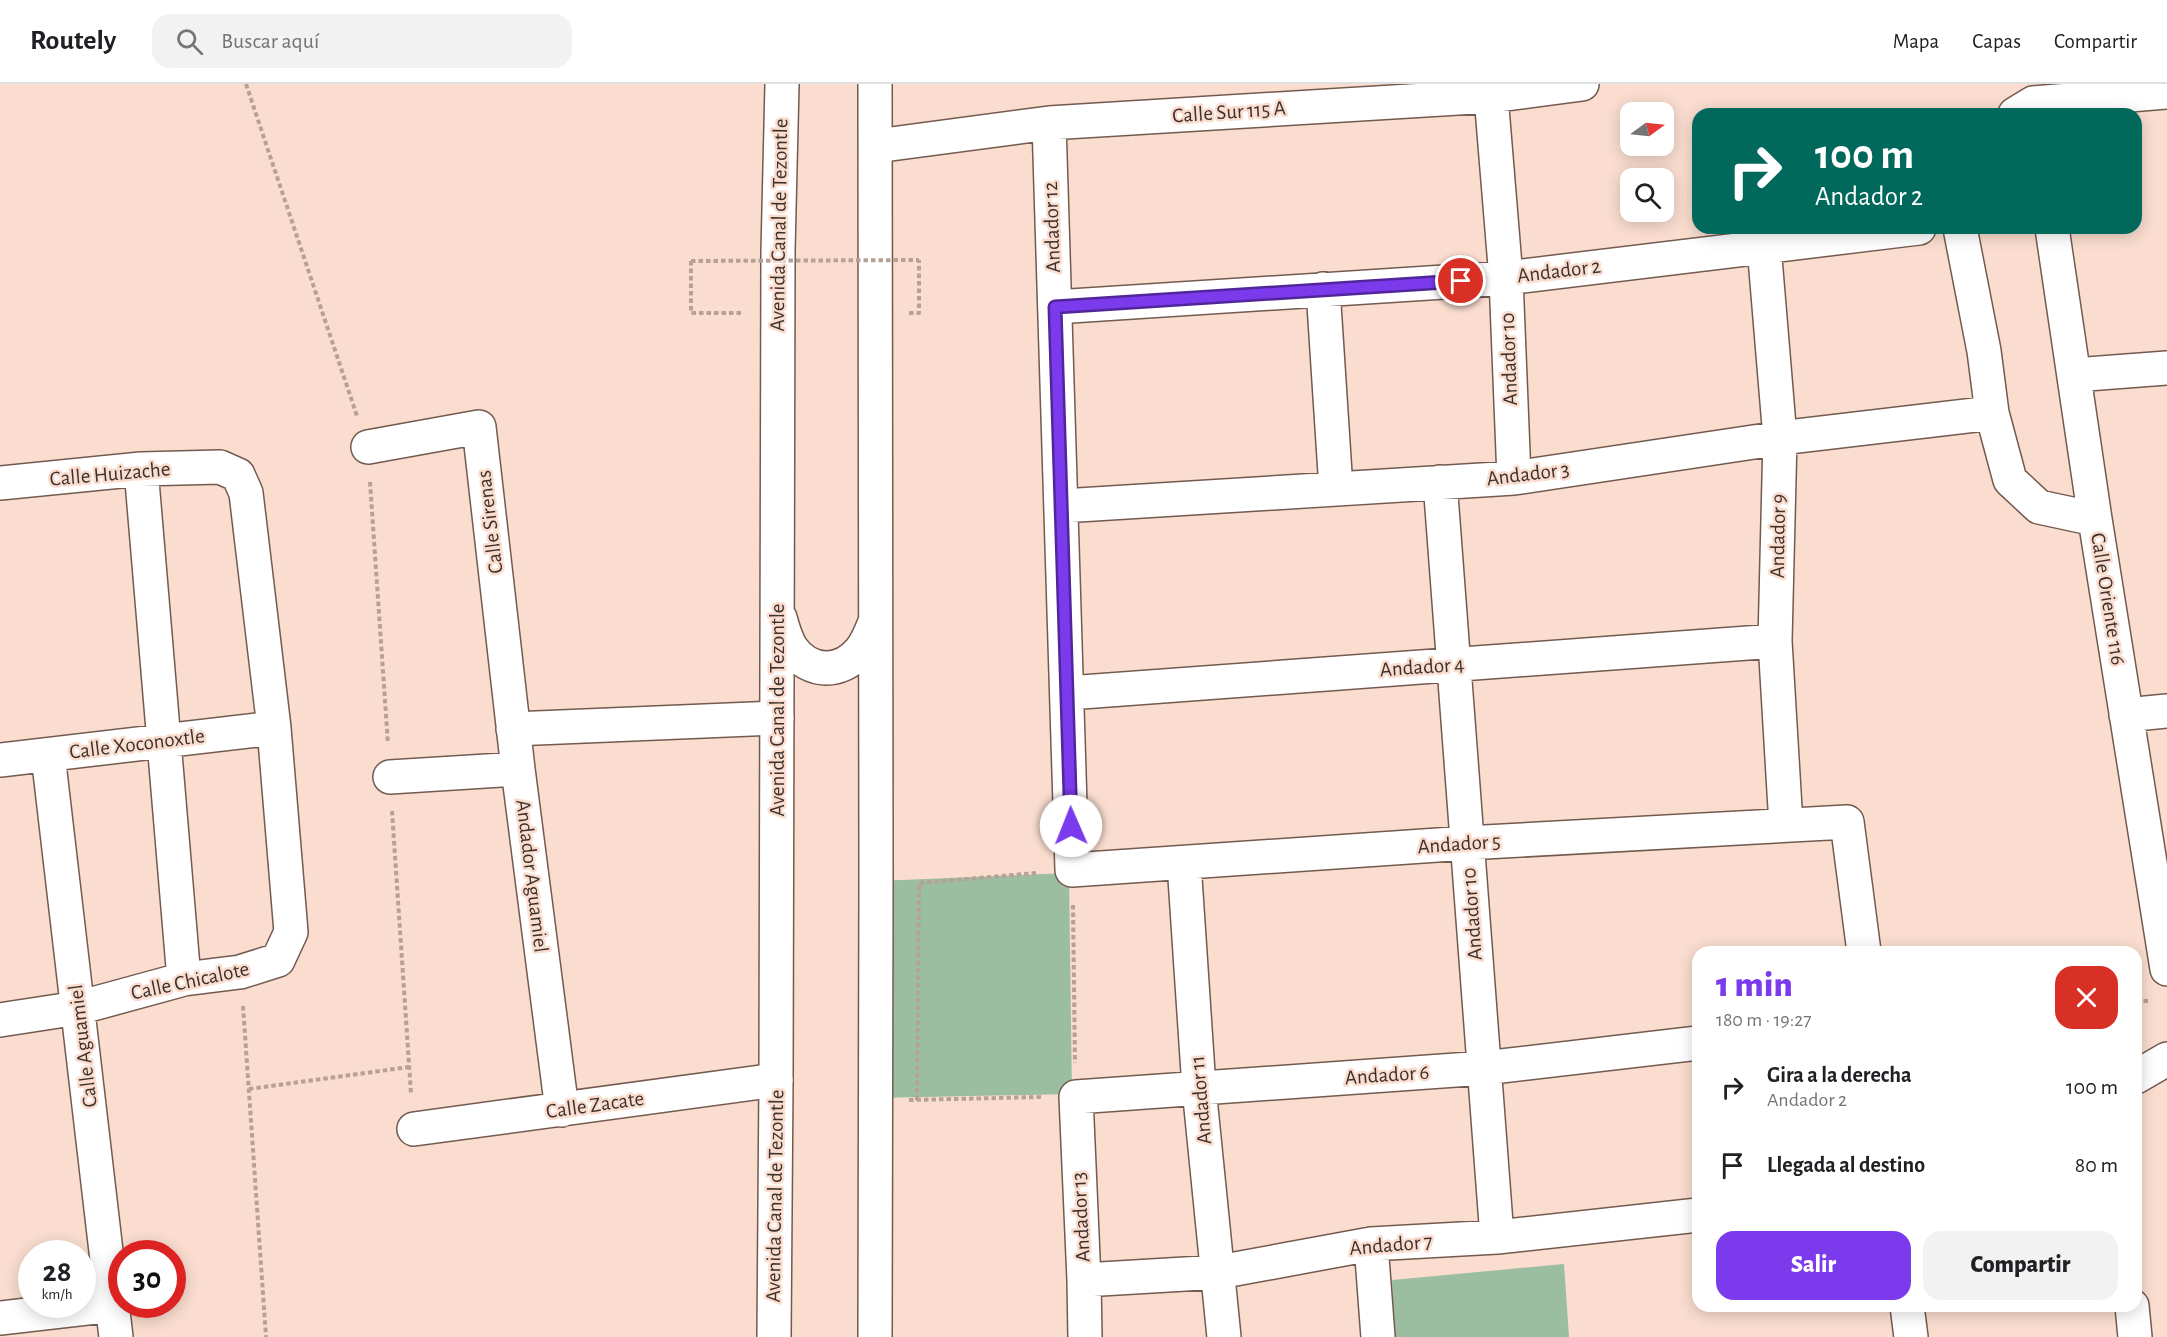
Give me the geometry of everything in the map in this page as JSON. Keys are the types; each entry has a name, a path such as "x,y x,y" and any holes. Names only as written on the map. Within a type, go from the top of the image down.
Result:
{"street":[{"name":"Avenida Canal de Tezontle","path":"774,1337 777,1080 778,313 782,84"},
{"path":"875,84 875,1337"},
{"name":"Calle Sur 115 A","path":"876,146 1049,123 1491,96 1582,84"},
{"path":"2028,104 2167,92"},
{"name":"Andador 10","path":"1491,96 1506,278 1514,478"},
{"name":"Andador 12","path":"1049,123 1072,870"},
{"name":"Andador 2","path":"1055,307 1506,278 1867,234"},
{"path":"1961,234 1984,351 1992,413 2010,480 2039,507 2095,519"},
{"name":"Calle Oriente 116","path":"2053,234 2095,519 2167,969"},
{"name":"Andador 9","path":"1764,246 1780,438 1775,641 1786,825"},
{"path":"1323,290 1336,489"},
{"path":"2074,375 2167,368"},
{"name":"Andador 3","path":"1062,506 1514,478 1780,438 1992,413"},
{"name":"Calle Sirenas","path":"368,447 479,427 518,769"},
{"name":"Calle Huizache","path":"0,483 141,469 220,467 238,476 246,493 274,728"},
{"path":"141,469 184,979"},
{"name":"Andador 10","path":"1440,483 1497,1237"},
{"path":"777,608 783,630 793,649 808,663 821,668 831,668 851,660 867,641 876,620"},
{"name":"Andador 4","path":"1068,693 1775,641"},
{"path":"2126,715 2167,711"},
{"path":"513,729 777,718"},
{"name":"Calle Xoconoxtle","path":"0,760 274,728"},
{"name":"Calle Chicalote","path":"0,1020 78,1008 184,979 240,972 279,960 291,932 274,728"},
{"name":"Calle Aguamiel","path":"48,755 108,1263"},
{"name":"Andador Aguamiel","path":"390,777 518,769 562,1110"},
{"name":"Andador 5","path":"1072,870 1467,843 1847,822 1863,946"},
{"name":"Andador 11","path":"1184,863 1199,1088 1224,1337"},
{"name":"Andador 6","path":"1076,1097 1484,1068 1692,1044"},
{"path":"2142,1074 2167,1059"},
{"name":"Calle Zacate","path":"414,1130 777,1080"},
{"name":"Andador 13","path":"1076,1097 1085,1337"},
{"name":"Andador 7","path":"1084,1280 1219,1272 1371,1244 1497,1237 1692,1216"},
{"path":"1371,1244 1378,1337"},
{"path":"0,1318 108,1306"},
{"path":"1908,1312 1911,1337"},
{"path":"2133,1312 2135,1337"},
{"name":"Calle Aguamiel","path":"115,1318 117,1337"}],"path":[{"path":"246,84 368,447 414,1130"},
{"path":"778,313 691,314 691,261 919,260 920,313"},
{"path":"1072,870 1076,1097 917,1100 919,883 1072,870"},
{"path":"240,972 266,1337"},
{"path":"249,1089 409,1067"}],"green space":[{"path":"1069,873 1072,1094 876,1098 877,881"},
{"path":"1564,1264 1569,1337 1394,1337 1392,1280"}],"route":[{"path":"1071,826 1055,307 1461,281"}]}
